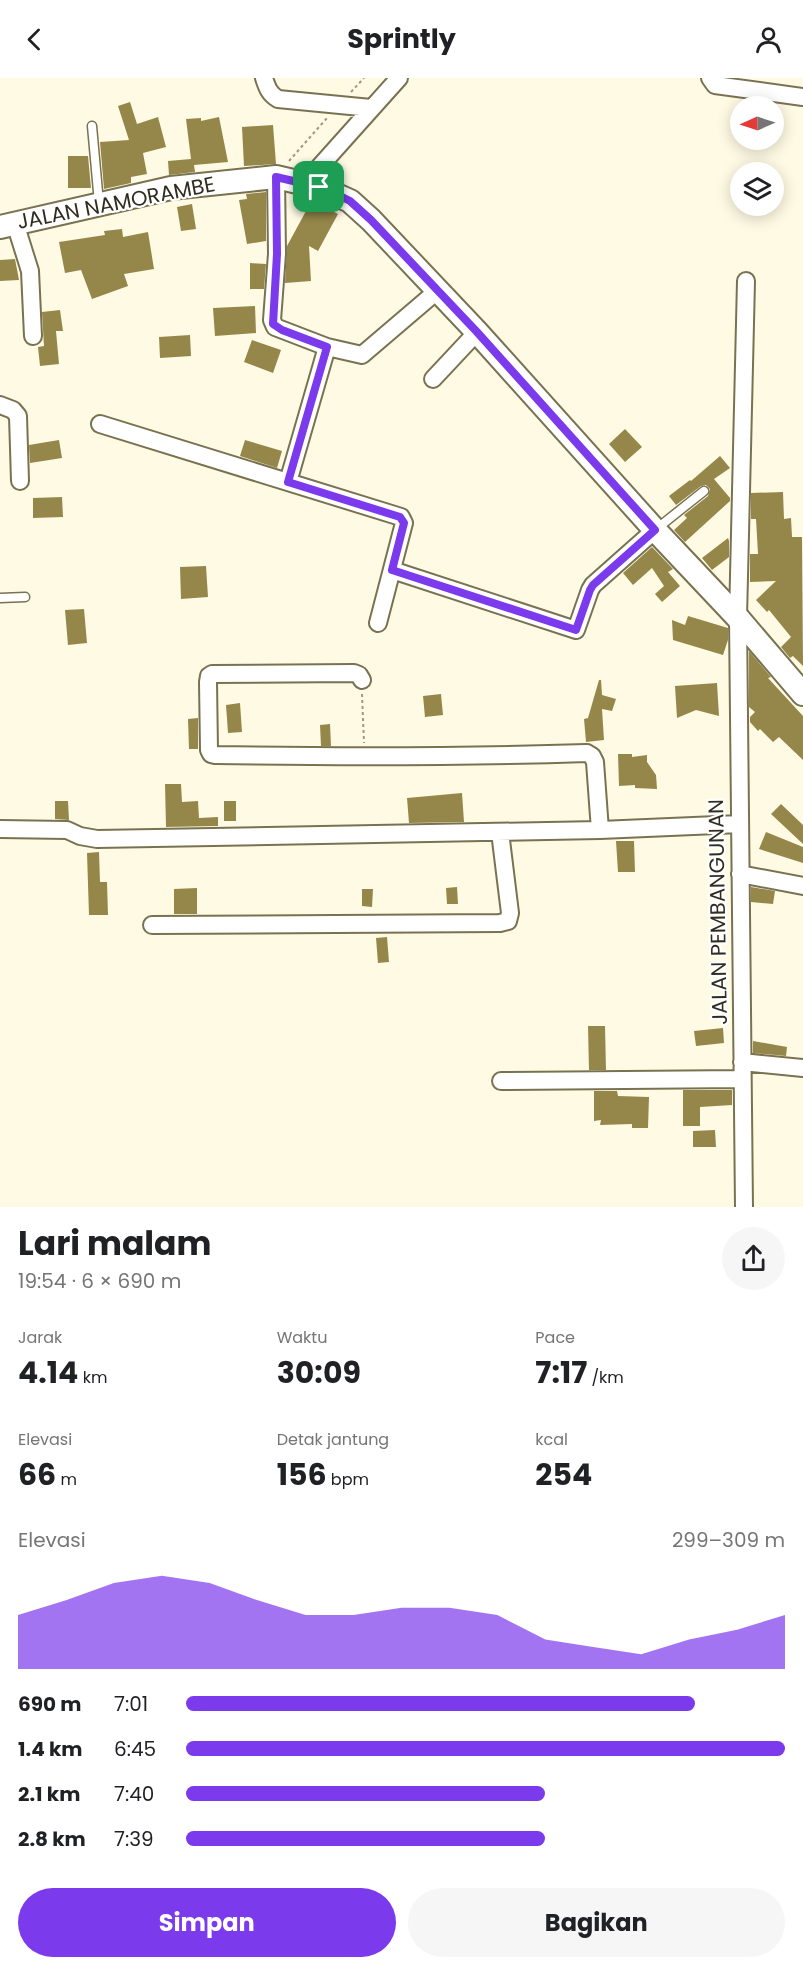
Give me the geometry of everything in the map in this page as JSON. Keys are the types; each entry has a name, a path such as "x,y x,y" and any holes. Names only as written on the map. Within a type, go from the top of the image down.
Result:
{"main road":[{"name":"JALAN NAMORAMBE","path":"8,225 171,188 276,177 305,183 338,195 371,220 477,332 655,530 738,618 803,694"}],"street":[{"path":"264,78 268,90 278,99 371,108"},
{"path":"305,183 399,78"},
{"path":"710,78 715,85 803,97"},
{"path":"276,177 277,254 273,324 282,330 327,347 362,355 437,291"},
{"path":"8,225 30,271 33,336"},
{"name":"JALAN PEMBANGUNAN","path":"744,1207 738,618 746,281"},
{"path":"433,379 477,332"},
{"path":"288,482 327,347"},
{"path":"0,405 13,410 18,416 20,481"},
{"path":"100,424 400,517 404,523 378,622"},
{"path":"392,570 576,630 593,585 655,530"},
{"path":"362,680 354,673 212,674 208,682 209,750 215,755 365,757 475,757 587,753 595,762 600,830"},
{"path":"0,829 67,830 80,836 97,839 600,830 740,824"},
{"path":"152,925 500,923 508,921 510,913 501,832"},
{"path":"740,874 803,886"},
{"path":"742,1062 803,1068"},
{"path":"501,1081 742,1079"}],"lane":[{"path":"92,126 99,204"},
{"path":"655,530 704,491"},
{"path":"0,598 26,597"}],"path":[{"path":"276,177 364,78"},
{"path":"362,680 365,757"}],"building":[{"path":"130,102 137,124 158,117 166,147 143,153 147,174 131,177 131,183 104,189 100,142 129,140 118,106"},
{"path":"219,117 228,162 194,165 195,172 169,175 168,161 191,159 186,119 201,118 201,121"},
{"path":"273,125 276,164 244,166 242,127"},
{"path":"68,156 88,156 91,188 68,188"},
{"path":"266,192 266,241 247,244 239,200 247,199 246,194"},
{"path":"312,200 338,214 318,251 309,246 311,281 285,283 287,246"},
{"path":"192,204 196,229 181,231 177,207"},
{"path":"122,229 123,237 148,232 154,269 124,274 128,286 92,299 81,270 65,273 59,242 105,235 104,231"},
{"path":"15,259 19,280 0,281 0,260"},
{"path":"250,263 266,264 264,289 250,289"},
{"path":"255,306 256,333 215,336 213,308"},
{"path":"60,310 63,331 56,331 59,364 40,366 38,347 44,346 42,312"},
{"path":"190,335 191,356 160,358 159,337"},
{"path":"252,340 281,350 273,373 244,362"},
{"path":"625,429 642,447 625,462 609,444"},
{"path":"59,440 62,458 30,463 29,445"},
{"path":"245,440 282,451 277,468 240,456"},
{"path":"720,456 730,468 714,479 730,501 685,542 674,530 687,518 684,515 708,496 710,489 706,485 701,486 676,505 669,496"},
{"path":"783,492 784,519 791,518 792,537 802,537 803,666 793,656 790,658 781,647 791,637 769,610 767,612 756,600 776,581 750,582 750,554 758,554 756,519 751,519 751,493"},
{"path":"62,497 63,517 33,518 33,498"},
{"path":"728,538 729,557 712,570 702,558"},
{"path":"652,547 673,569 668,572 680,586 662,602 655,594 664,586 652,568 633,585 623,573"},
{"path":"206,566 208,597 181,599 180,567"},
{"path":"84,609 87,643 68,645 65,610"},
{"path":"688,616 728,628 728,640 723,655 673,640 672,620 685,625"},
{"path":"749,651 771,677 768,678 803,716 803,760 779,737 773,742 750,722 750,717 755,712 749,707"},
{"path":"599,680 601,680 602,695 616,699 612,711 602,709 604,740 586,742 584,719 588,718"},
{"path":"717,683 719,716 696,710 677,718 675,686"},
{"path":"441,694 443,715 425,717 423,696"},
{"path":"240,703 242,732 228,733 226,705"},
{"path":"198,718 198,749 189,749 188,719"},
{"path":"330,724 331,746 321,746 320,725"},
{"path":"618,754 632,754 632,757 647,755 647,762 656,775 657,789 635,788 635,785 619,786"},
{"path":"165,784 181,784 182,802 198,801 199,818 218,817 218,826 166,827"},
{"path":"462,793 464,822 409,823 407,798"},
{"path":"55,801 68,801 69,820 55,819"},
{"path":"224,801 236,801 236,821 224,821"},
{"path":"781,804 803,825 803,844 771,814"},
{"path":"766,832 803,847 803,863 759,849"},
{"path":"616,841 634,841 635,872 618,872"},
{"path":"99,852 100,882 107,882 108,915 89,915 87,853"},
{"path":"457,887 458,904 447,904 446,888"},
{"path":"751,887 775,891 773,904 751,902"},
{"path":"197,888 197,914 174,914 174,889"},
{"path":"362,889 373,889 372,907 362,906"},
{"path":"387,937 389,962 378,963 376,938"},
{"path":"588,1026 605,1026 606,1070 589,1070"},
{"path":"723,1028 724,1043 696,1046 694,1031"},
{"path":"753,1041 787,1047 786,1056 753,1053"},
{"path":"683,1090 732,1090 732,1105 700,1107 700,1126 683,1126"},
{"path":"594,1091 617,1091 618,1096 649,1097 648,1128 632,1128 632,1124 600,1125 601,1120 594,1121"},
{"path":"715,1130 716,1147 693,1147 693,1131"}],"route":[{"path":"276,177 319,187 350,201 371,220 477,332 655,530 593,585 576,630 573,631 392,570 404,520 288,482 327,347 274,327 273,324 277,254 276,177"}]}
